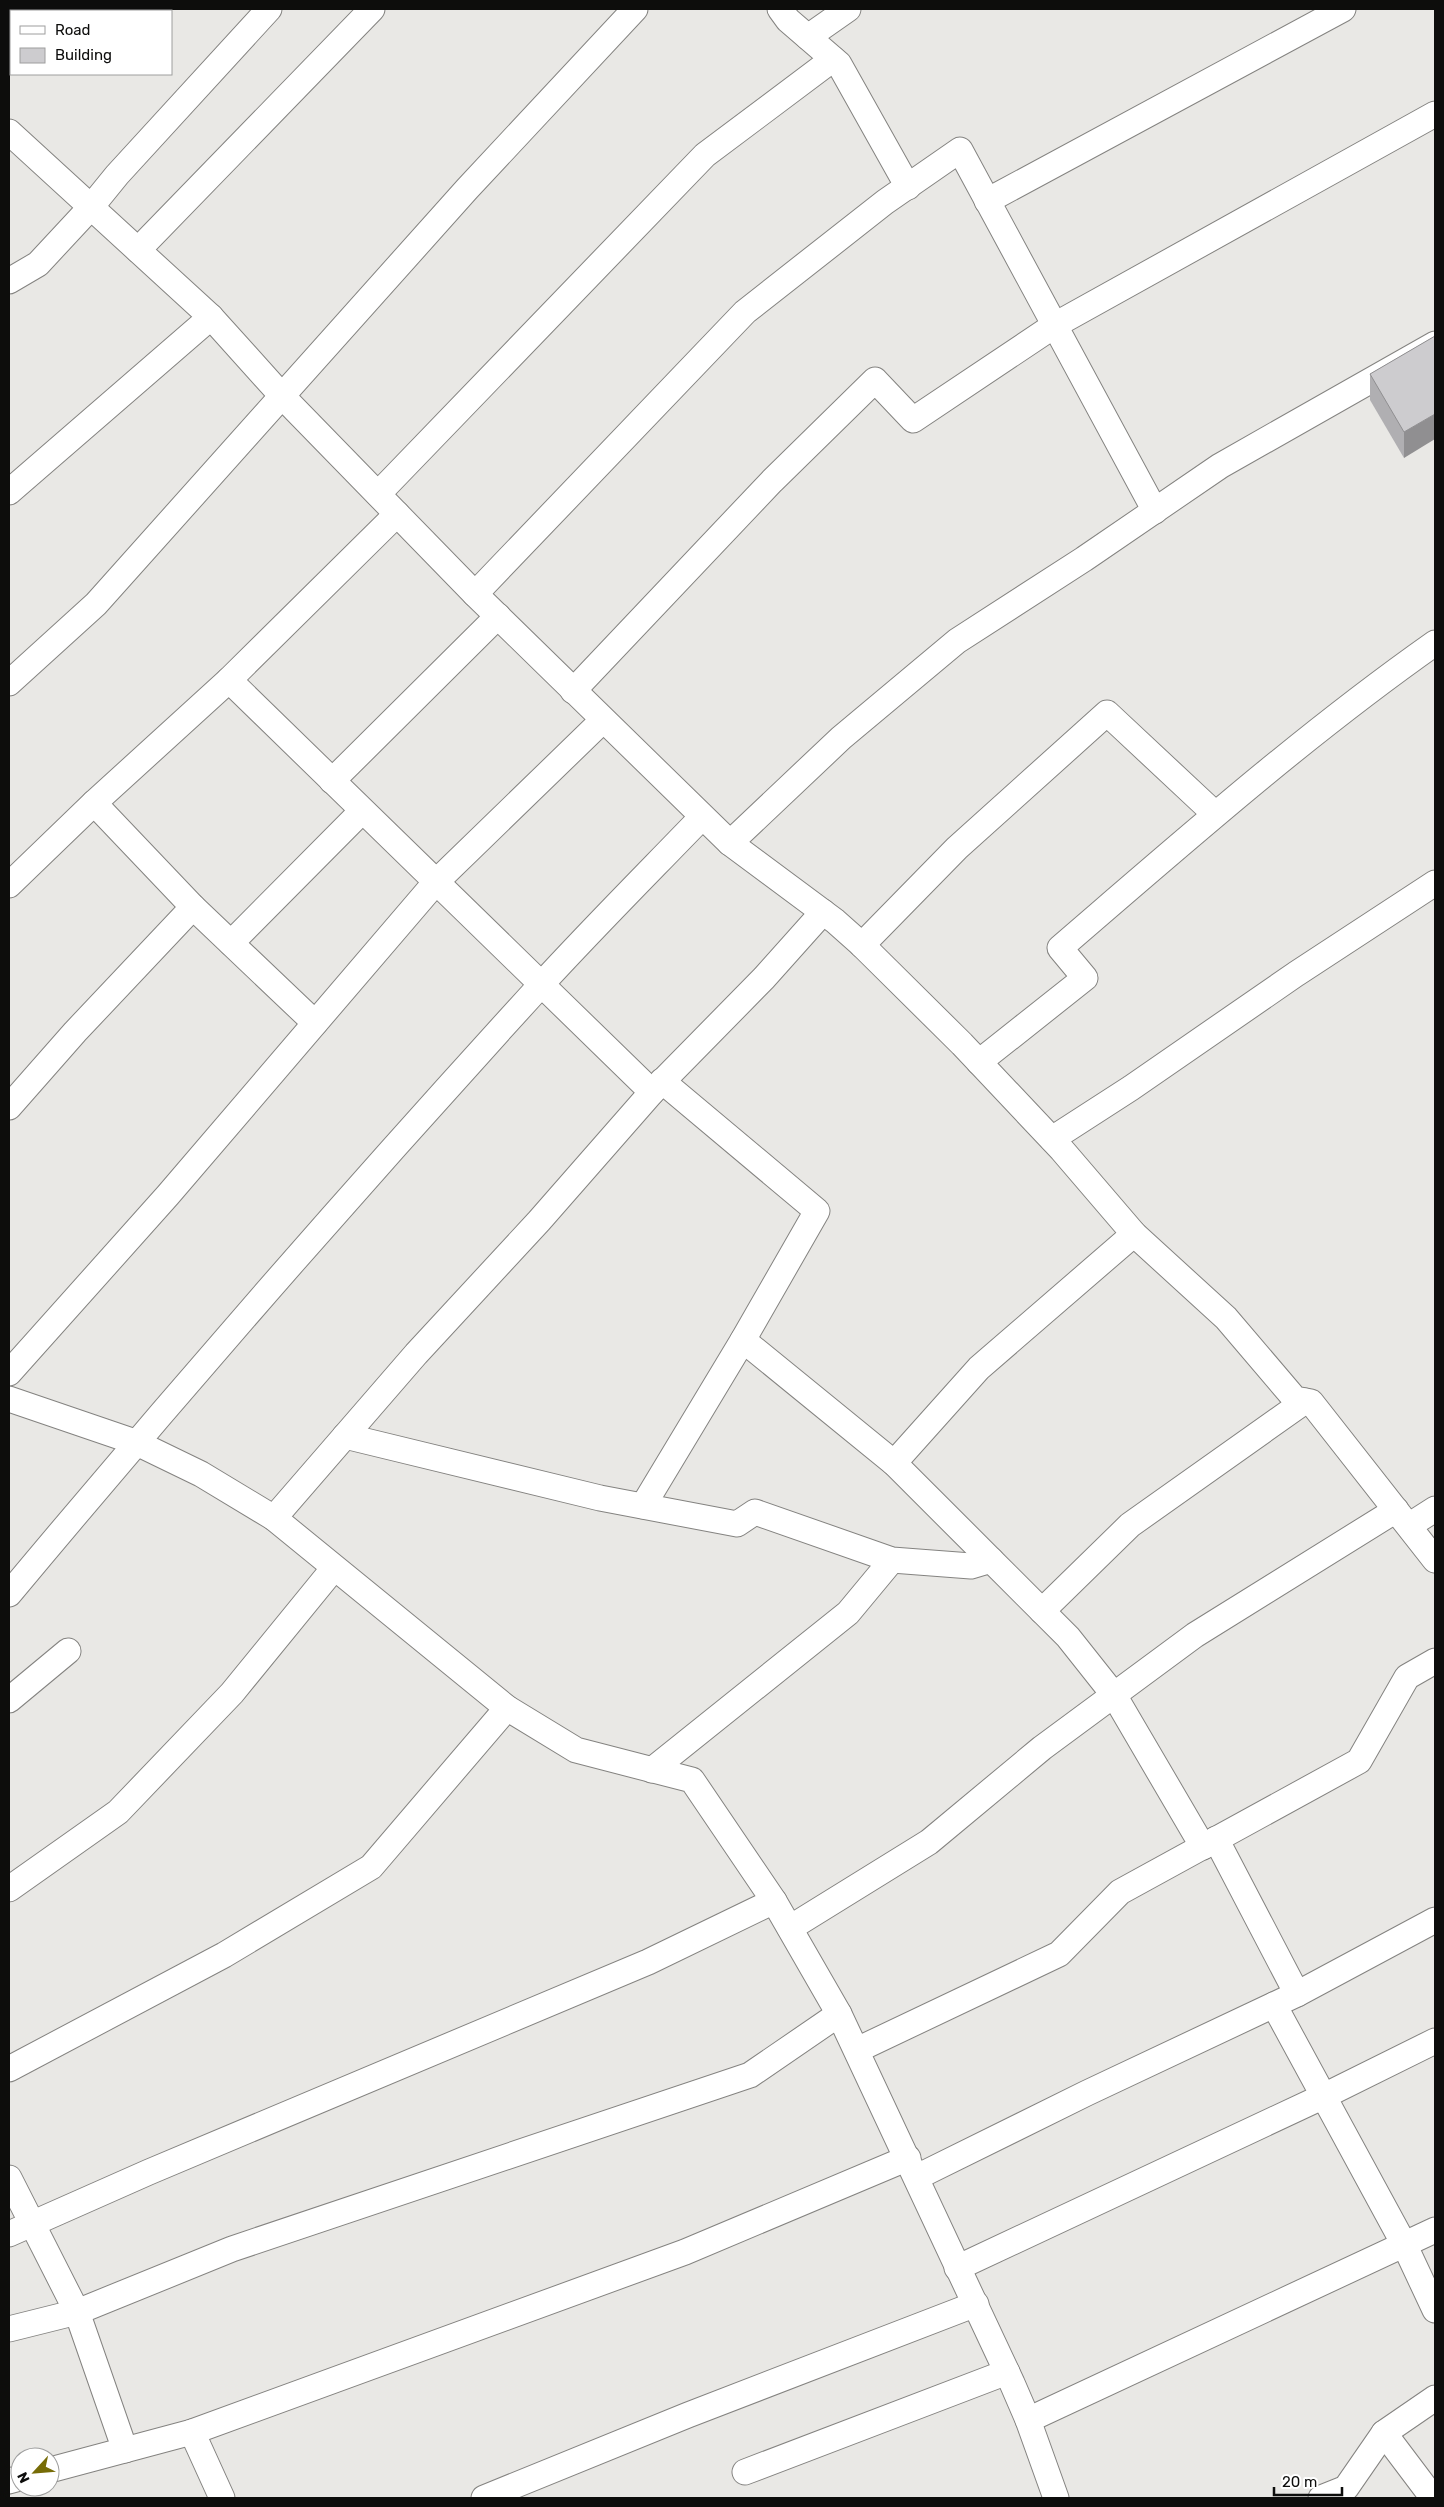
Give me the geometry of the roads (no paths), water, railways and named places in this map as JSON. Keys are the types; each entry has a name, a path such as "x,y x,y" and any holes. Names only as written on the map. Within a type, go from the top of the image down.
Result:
{"street":[{"path":"9,281 38,264 91,207 116,175 269,9"},
{"path":"138,250 372,9"},
{"path":"9,683 96,604 467,189 635,9"},
{"path":"780,9 788,20 840,64 908,187"},
{"path":"808,37 848,9"},
{"path":"987,200 1343,9"},
{"path":"378,494 705,155 833,59"},
{"path":"573,691 772,481 875,380 913,420 1055,325 1435,114"},
{"path":"9,132 211,317 283,397 475,594 702,817 730,843 823,912 862,945 979,1062 1052,1139 1134,1234 1226,1318 1295,1399 1311,1402 1435,1560"},
{"path":"475,594 745,312 908,187 960,150 1155,511"},
{"path":"9,492 211,317"},
{"path":"730,843 841,738 957,641 1220,466 1435,344"},
{"path":"9,885 94,803 229,680 397,514"},
{"path":"332,781 498,616"},
{"path":"979,1062 1085,978 1060,948 1215,814 1378,683 1435,643"},
{"path":"229,680 541,985 657,1086 816,1211 743,1340 643,1506"},
{"path":"862,945 957,848 1108,714 1215,814"},
{"path":"9,1373 168,1195 435,883 603,720"},
{"path":"94,803 193,907 315,1024"},
{"path":"231,943 362,811"},
{"path":"9,1594 135,1442 541,985 702,817"},
{"path":"1052,1139 1131,1088 1296,974 1435,883"},
{"path":"9,1107 193,907"},
{"path":"274,1518 657,1086 764,978 823,912"},
{"path":"894,1463 979,1368 1134,1234"},
{"path":"743,1340 894,1463 1068,1637 1114,1695 1210,1843 1297,1994"},
{"path":"9,1399 135,1442 201,1474 274,1518 507,1708 576,1750 692,1780 774,1901 839,2014 913,2167 957,2268 976,2304 1007,2372 1028,2420 1056,2498"},
{"path":"1042,1611 1130,1525 1305,1401"},
{"path":"345,1436 600,1498 737,1524 755,1512 892,1560 971,1566 991,1560"},
{"path":"790,1928 929,1842 1042,1748 1195,1636 1403,1518 1435,1509"},
{"path":"652,1770 848,1612 892,1560"},
{"path":"9,1889 118,1812 232,1693 334,1568"},
{"path":"9,1700 68,1651"},
{"path":"857,2050 1059,1954 1120,1892 1359,1761 1407,1677 1435,1661"},
{"path":"9,2069 31,2055 224,1955 371,1867 507,1708"},
{"path":"9,2234 32,2222 648,1962 774,1901"},
{"path":"60,2467 192,2432 913,2167 1087,2093 1274,2005 1435,1920"},
{"path":"1274,2005 1405,2246 1435,2310"},
{"path":"9,2329 77,2312 232,2249 750,2075 839,2014"},
{"path":"957,2268 1324,2096 1435,2040"},
{"path":"9,2178 77,2312 125,2450"},
{"path":"1028,2420 1405,2246 1435,2230"},
{"path":"484,2498 688,2415 976,2304"},
{"path":"745,2472 1007,2372"},
{"path":"1321,2498 1346,2488 1384,2433 1435,2398"},
{"path":"192,2432 222,2498"},
{"path":"1384,2433 1432,2498"}]}
